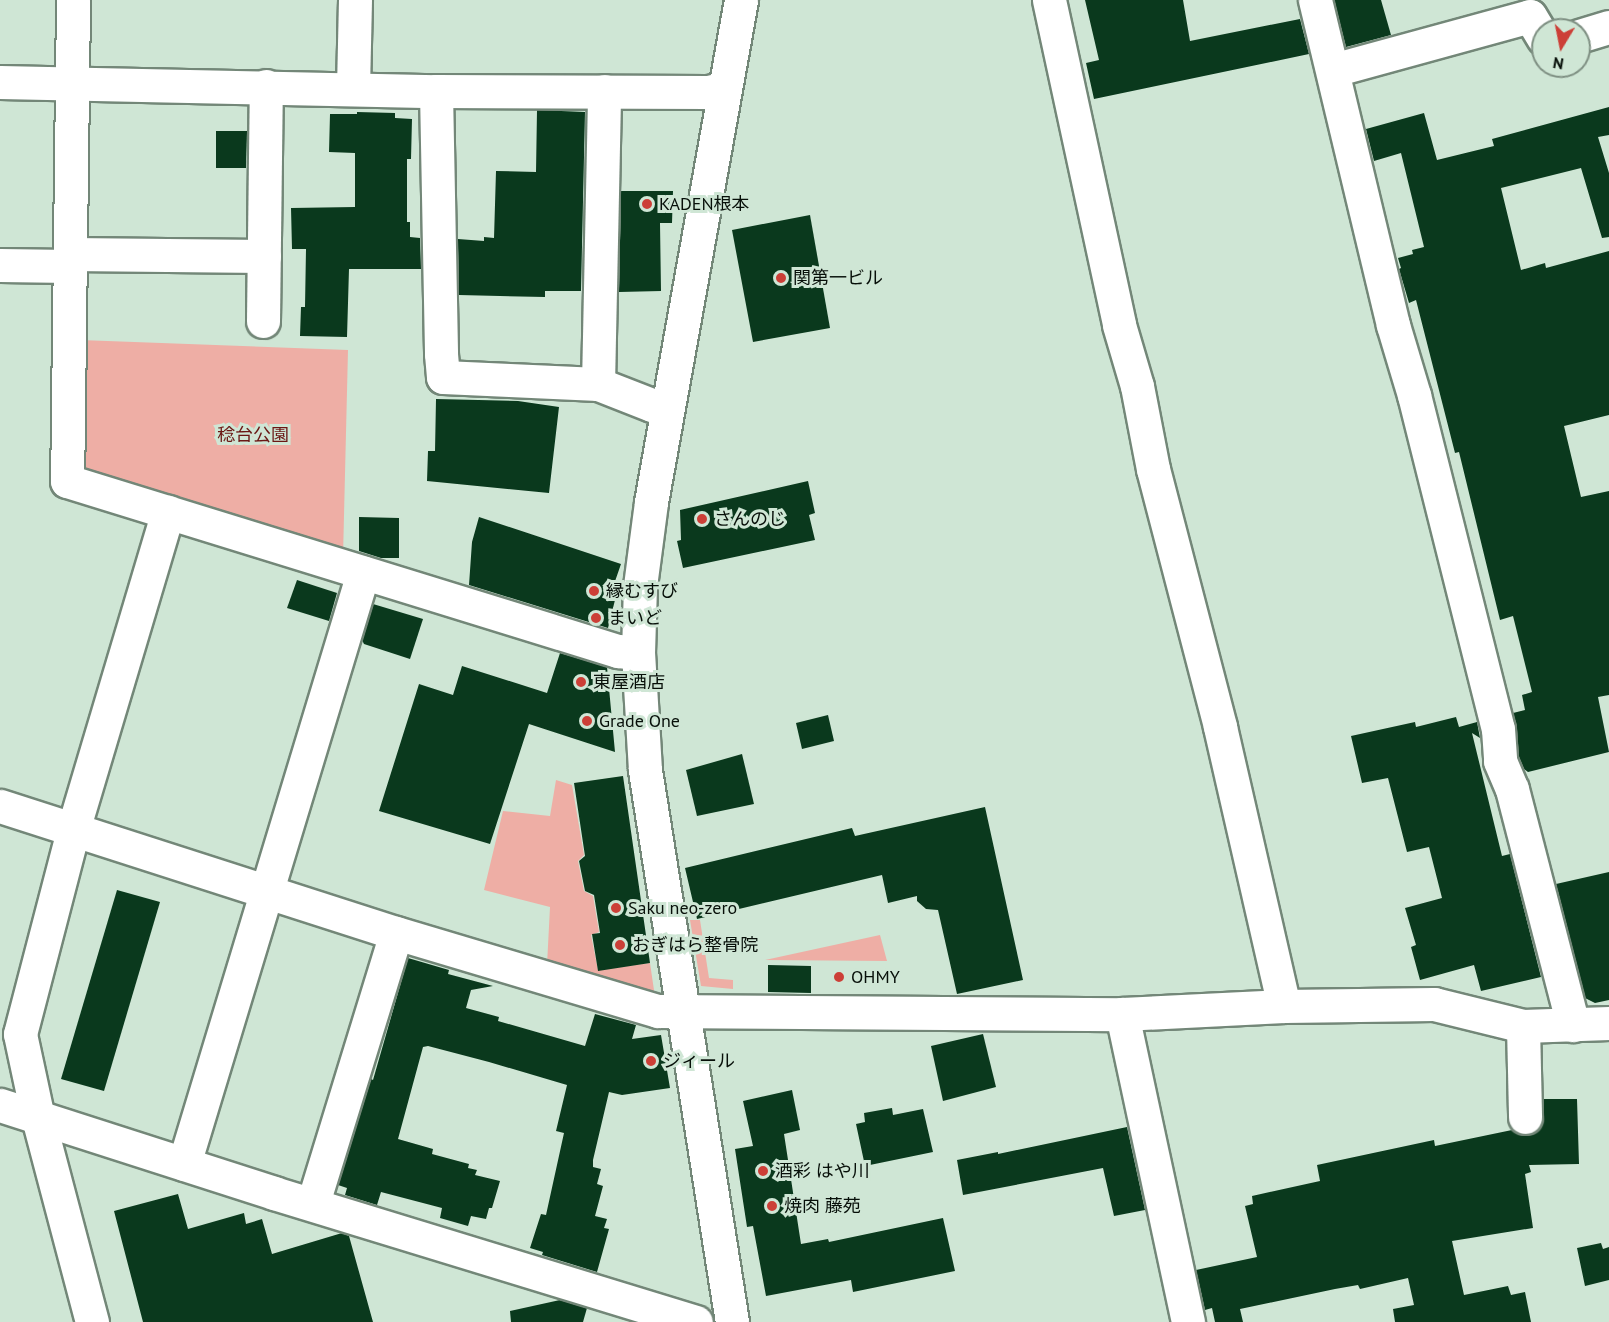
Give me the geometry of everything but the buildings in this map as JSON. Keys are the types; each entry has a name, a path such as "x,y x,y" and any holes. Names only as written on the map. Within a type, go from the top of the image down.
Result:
{"street":[{"path":"73,0 67,481 618,651 638,653"},
{"path":"353,88 355,0"},
{"path":"729,1322 684,1011 645,770 638,653 643,553 741,0"},
{"path":"1049,0 1119,325 1137,386 1153,469 1220,727 1284,1006"},
{"path":"1316,0 1393,324 1414,395 1498,729 1500,761 1512,789 1573,1025"},
{"path":"1333,70 1530,16 1531,18"},
{"path":"1591,32 1609,27"},
{"path":"0,82 436,91 708,92 725,88"},
{"path":"263,321 266,86"},
{"path":"436,91 443,377 598,384 652,405 667,408"},
{"path":"598,384 604,91"},
{"path":"0,265 70,260 264,256"},
{"path":"92,1322 39,1118 20,1034 73,830 168,512"},
{"path":"184,1164 363,573"},
{"path":"0,806 396,933 658,1011 1122,1014 1284,1006 1434,1004 1523,1026 1609,1023"},
{"path":"313,1203 396,933"},
{"path":"1122,1014 1188,1322"},
{"path":"1523,1026 1525,1117"},
{"path":"0,1105 696,1322"}],"green space":[{"name":"稔台公園","path":"80,340 348,350 343,557 80,475"},
{"path":"556,780 572,785 584,855 578,861 584,891 593,896 599,932 591,935 598,970 650,963 655,997 547,965 550,907 484,890 503,811 550,816"},
{"path":"690,920 700,920 709,978 733,980 733,989 701,986"},
{"path":"880,935 887,961 765,960"}],"place":[{"name":"KADEN根本","path":"647,204"},
{"name":"関第一ビル","path":"781,278"},
{"name":"さんのじ","path":"702,519"},
{"name":"縁むすび","path":"594,591"},
{"name":"まいど","path":"596,618"},
{"name":"東屋酒店","path":"581,682"},
{"name":"Grade One","path":"587,721"},
{"name":"Saku neo-zero","path":"616,908"},
{"name":"おぎはら整骨院","path":"620,945"},
{"name":"OHMY","path":"839,977"},
{"name":"ジィール","path":"651,1061"},
{"name":"酒彩 はや川","path":"763,1171"},
{"name":"焼肉 藤苑","path":"772,1206"}]}
